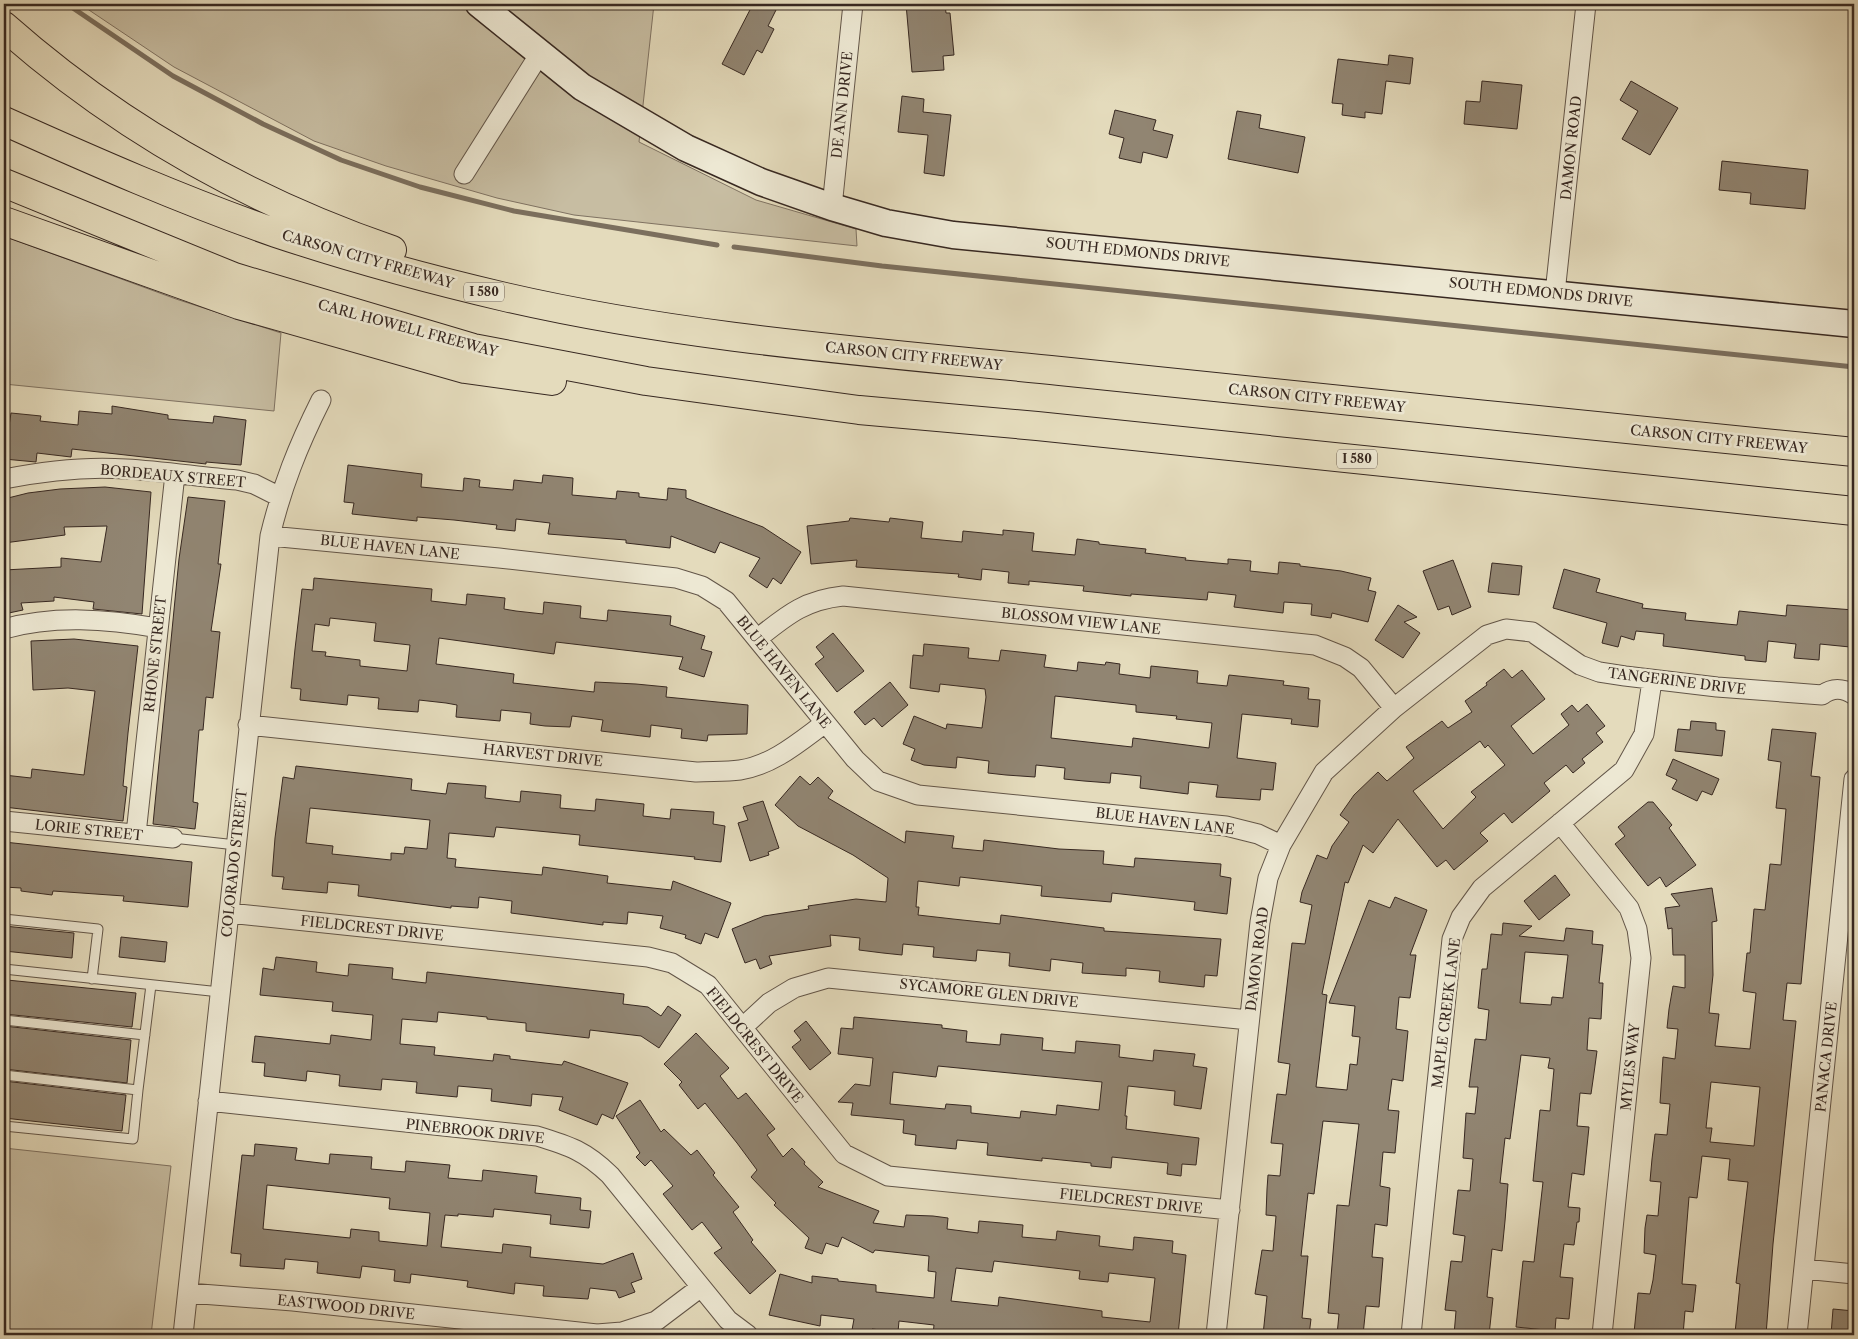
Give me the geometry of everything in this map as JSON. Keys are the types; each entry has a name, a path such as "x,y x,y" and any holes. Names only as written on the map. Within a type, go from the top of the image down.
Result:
{"highway":[{"path":"4,26 97,99 198,164 305,218 396,252 509,284 634,309 762,331 990,364"},
{"name":"CARSON CITY FREEWAY","path":"4,121 172,194 276,232 365,261 484,292 653,326 990,364 1854,452"},
{"name":"CARL HOWELL FREEWAY","path":"4,184 234,277 473,348 646,381 859,410"},
{"path":"4,221 239,305 465,369 779,414 859,410"},
{"name":"I 580","path":"859,410 1037,426 1854,511"}],"street":[{"name":"SOUTH EDMONDS DRIVE","path":"479,4 539,55 606,102 686,148 761,182 832,207 886,223 953,234 1854,324"},
{"name":"DE ANN DRIVE","path":"832,207 853,4"},
{"name":"DAMON ROAD","path":"1555,293 1586,4"},
{"path":"464,174 539,55"},
{"name":"COLORADO STREET","path":"183,1335 270,536 294,455 321,400"},
{"name":"BORDEAUX STREET","path":"4,480 39,473 90,468 126,469 254,484 280,497"},
{"name":"RHONE STREET","path":"136,834 175,474"},
{"name":"BLUE HAVEN LANE","path":"270,536 499,558 676,578 702,586 726,602 855,759 878,781 918,795 1226,826 1258,834 1281,845"},
{"name":"BLOSSOM VIEW LANE","path":"757,640 793,610 828,597 843,596 1305,644 1330,651 1353,662 1361,668 1394,708"},
{"path":"4,629 23,624 73,619 158,628"},
{"name":"TANGERINE DRIVE","path":"1458,658 1487,635 1516,628 1532,632 1580,665 1599,672 1652,681 1802,695 1822,695 1830,689 1845,689 1854,695"},
{"name":"DAMON ROAD","path":"1216,1335 1260,922 1268,878 1281,845 1324,772 1394,708 1458,658"},
{"name":"MAPLE CREEK LANE","path":"1411,1335 1452,939 1461,917 1482,888 1624,770 1644,734 1652,681"},
{"name":"HARVEST DRIVE","path":"248,725 492,749 696,772 739,770 767,761 784,753 825,723"},
{"name":"PANACA DRIVE","path":"1797,1335 1854,779"},
{"name":"LORIE STREET","path":"4,822 174,838"},
{"name":"MYLES WAY","path":"1560,823 1628,908 1637,929 1641,958 1602,1335"},
{"name":"FIELDCREST DRIVE","path":"228,913 648,957 672,963 708,985 743,1027 825,1134 844,1154 888,1176 1230,1210"},
{"name":"SYCAMORE GLEN DRIVE","path":"743,1027 769,1003 794,988 828,978 1249,1020"},
{"name":"PINEBROOK DRIVE","path":"208,1102 537,1136 573,1146 595,1160 610,1175 728,1320 748,1335"},
{"path":"1804,1269 1854,1274"},
{"name":"EASTWOOD DRIVE","path":"188,1293 293,1301 597,1334 622,1332 656,1321 702,1287"}],"lane":[{"path":"174,838 236,844"},
{"path":"4,919 98,929 92,979"},
{"path":"4,969 220,992"},
{"path":"4,1126 133,1139 150,985"},
{"path":"4,1020 145,1035"},
{"path":"4,1075 138,1090"}],"shaded area":[{"path":"80,4 654,4 639,142 756,200 856,229 857,246 574,215 497,198 386,166 314,141 174,67"},
{"path":"4,236 176,299 281,333 274,411 4,384"},
{"path":"4,1148 171,1166 151,1335 4,1335"}],"building":[{"path":"753,4 779,4 768,26 774,29 762,53 757,50 744,75 722,64"},
{"path":"906,4 945,4 946,13 950,13 954,55 943,56 944,70 912,72"},
{"path":"1389,55 1413,58 1410,84 1386,81 1382,114 1365,112 1365,118 1342,115 1343,104 1332,103 1338,59 1388,65"},
{"path":"1482,81 1522,85 1517,129 1464,124 1466,101 1480,102"},
{"path":"1631,81 1678,108 1650,155 1622,139 1638,111 1620,100"},
{"path":"902,96 924,99 923,112 951,115 944,176 924,173 928,135 898,132"},
{"path":"1115,110 1156,120 1153,130 1173,135 1167,158 1143,152 1141,163 1119,158 1124,138 1109,134"},
{"path":"1237,111 1261,115 1259,128 1305,137 1298,173 1228,159"},
{"path":"1722,161 1808,170 1805,209 1750,204 1751,193 1719,190"},
{"path":"112,406 168,415 168,419 213,423 214,416 246,420 241,465 206,462 206,464 72,449 71,457 37,453 36,462 4,459 4,426 9,426 11,413 41,416 40,421 78,425 79,411 112,414"},
{"path":"348,465 422,474 421,487 463,491 464,478 480,480 479,487 513,490 514,480 542,483 543,475 573,478 572,495 616,499 617,491 639,493 639,497 667,500 668,488 686,490 686,498 763,527 801,552 781,584 773,578 767,588 749,576 760,558 720,542 715,553 671,536 670,548 626,543 626,540 548,534 550,523 516,519 515,531 496,529 497,525 454,520 417,517 417,521 352,514 354,503 344,502"},
{"path":"105,487 151,492 142,614 93,609 94,602 54,597 54,601 21,603 23,610 4,614 4,570 61,567 61,558 101,562 107,526 64,527 65,535 4,543 4,499 28,493 60,489"},
{"path":"188,497 225,501 218,564 221,564 211,631 220,632 213,698 206,697 203,730 199,730 193,802 198,803 195,829 153,824 179,559"},
{"path":"850,518 889,522 890,518 923,522 921,538 962,542 963,531 1003,535 1003,530 1034,533 1032,551 1075,555 1077,539 1099,542 1099,544 1146,549 1145,553 1186,558 1185,560 1228,564 1228,559 1251,561 1250,571 1278,574 1279,562 1300,564 1300,566 1341,571 1371,578 1368,590 1376,592 1368,622 1332,613 1331,618 1311,615 1312,604 1284,602 1283,613 1234,607 1236,595 1208,592 1207,600 1131,594 1131,596 1083,591 1084,586 1029,581 1029,585 1008,583 1009,572 982,569 981,580 958,577 959,574 856,567 857,560 811,564 807,526 849,521"},
{"path":"1453,560 1471,607 1452,615 1449,606 1438,610 1423,571"},
{"path":"1492,563 1522,566 1519,595 1488,592"},
{"path":"1564,569 1600,579 1596,592 1643,604 1642,608 1686,613 1685,620 1737,625 1739,611 1786,616 1787,605 1854,610 1854,634 1852,633 1850,647 1820,644 1819,660 1794,658 1796,644 1768,641 1766,662 1745,660 1745,656 1663,646 1664,634 1636,631 1634,640 1621,636 1618,647 1602,643 1607,623 1553,608"},
{"path":"314,578 432,589 431,601 466,605 467,594 505,598 504,609 543,614 544,602 581,606 580,618 607,621 608,610 671,616 670,625 705,636 701,649 712,652 704,677 679,669 683,657 556,642 554,654 439,638 436,664 514,674 513,683 594,692 595,682 636,684 667,687 666,697 748,705 747,734 708,735 707,741 681,738 682,729 651,725 650,737 601,731 603,720 572,716 570,727 545,726 530,724 531,713 501,710 500,721 456,717 457,705 419,700 418,712 378,709 379,698 348,695 347,705 300,700 301,689 291,688 302,589 313,590","holes":["330,618 376,623 374,641 410,645 407,671 360,666 360,660 325,656 326,652 312,651 315,624 329,626"]},
{"path":"1398,605 1417,617 1404,622 1420,633 1403,658 1375,640"},
{"path":"833,633 864,671 837,692 815,664 824,657 816,647"},
{"path":"74,639 138,646 123,786 127,787 123,821 4,807 4,775 31,778 32,769 84,775 95,691 68,688 33,690 31,641"},
{"path":"924,644 969,648 968,658 999,661 1001,650 1046,655 1044,667 1077,671 1078,662 1105,665 1106,662 1120,664 1119,674 1150,678 1151,666 1198,671 1197,683 1227,686 1229,675 1284,681 1283,685 1309,688 1308,699 1320,700 1318,727 1291,724 1292,719 1242,714 1237,758 1276,763 1273,790 1261,789 1260,800 1216,797 1218,785 1189,782 1188,794 1140,788 1141,776 1111,773 1110,783 1064,779 1065,768 1036,765 1035,777 988,773 989,761 957,757 956,768 924,765 911,760 915,749 903,744 914,716 946,729 947,724 982,728 986,697 985,689 940,684 939,692 910,688 913,655 923,656","holes":["1055,696 1136,705 1136,712 1177,716 1176,719 1212,723 1209,748 1133,738 1132,747 1051,738"]},
{"path":"1504,669 1512,678 1522,670 1545,699 1511,726 1533,754 1569,725 1561,714 1572,705 1578,712 1587,704 1605,726 1596,733 1603,742 1582,759 1585,763 1573,773 1566,765 1544,783 1550,791 1512,823 1504,813 1480,833 1488,841 1454,870 1446,860 1437,867 1398,819 1373,853 1363,845 1348,883 1345,882 1322,994 1327,995 1316,1087 1347,1090 1350,1064 1357,1065 1360,1037 1352,1036 1355,1006 1329,1003 1369,900 1390,908 1395,897 1427,910 1410,955 1416,955 1410,998 1399,997 1396,1029 1408,1031 1403,1081 1392,1079 1388,1110 1399,1111 1395,1153 1383,1152 1380,1186 1390,1188 1387,1226 1375,1224 1372,1257 1383,1258 1379,1307 1366,1306 1363,1335 1337,1335 1339,1314 1328,1313 1337,1205 1349,1206 1359,1124 1323,1121 1314,1194 1308,1193 1301,1256 1308,1256 1302,1318 1311,1319 1309,1335 1263,1335 1267,1296 1255,1294 1262,1250 1273,1251 1276,1216 1266,1215 1268,1175 1280,1176 1283,1144 1271,1143 1277,1094 1286,1095 1290,1064 1278,1062 1292,943 1305,944 1312,905 1300,902 1302,892 1317,855 1327,859 1332,846 1349,822 1340,815 1354,795 1378,772 1387,781 1414,758 1406,747 1442,721 1448,728 1472,712 1465,701 1487,685 1486,683","holes":["1480,741 1485,748 1488,745 1505,765 1471,792 1476,797 1443,829 1413,791"]},
{"path":"890,682 908,705 882,727 874,718 865,725 854,712"},
{"path":"1691,721 1716,723 1716,730 1725,731 1722,756 1675,751 1678,729 1690,730"},
{"path":"1772,729 1816,733 1811,776 1820,777 1801,984 1787,983 1783,1020 1796,1021 1773,1244 1766,1335 1735,1333 1740,1284 1736,1283 1748,1182 1728,1180 1730,1159 1702,1156 1697,1198 1689,1197 1682,1284 1696,1285 1693,1312 1685,1311 1683,1335 1634,1333 1638,1293 1650,1294 1656,1255 1644,1253 1645,1228 1647,1215 1658,1216 1661,1182 1650,1181 1655,1134 1667,1135 1670,1104 1660,1103 1663,1057 1675,1059 1678,1029 1667,1028 1669,1009 1673,986 1685,988 1685,955 1673,955 1672,928 1668,929 1665,908 1680,906 1671,894 1712,888 1717,921 1712,922 1713,975 1709,1013 1719,1014 1715,1046 1750,1049 1756,993 1743,991 1747,953 1750,953 1754,909 1765,910 1770,864 1781,865 1786,809 1776,808 1781,762 1768,760","holes":["1711,1082 1760,1087 1754,1146 1710,1142 1712,1128 1706,1128"]},
{"path":"1673,759 1719,779 1712,795 1702,791 1697,801 1672,789 1677,780 1666,775"},
{"path":"296,766 412,779 411,790 446,794 448,783 486,786 485,798 520,802 521,791 561,795 560,808 595,811 596,799 644,804 643,816 670,819 671,809 714,812 713,824 725,826 721,862 694,859 695,857 579,845 580,835 496,827 494,837 449,833 447,858 456,859 455,867 542,875 543,867 608,876 607,883 671,890 673,881 731,903 718,938 705,933 701,944 685,938 686,935 660,928 663,916 628,912 627,924 603,922 603,925 511,913 512,901 479,897 478,908 451,906 451,908 358,896 359,885 328,882 327,893 282,889 284,877 272,876 275,838 283,777 294,779","holes":["310,808 430,820 427,849 405,847 404,854 391,853 391,860 332,854 333,846 306,843"]},
{"path":"800,776 810,785 818,777 833,791 828,798 905,843 906,831 954,836 952,848 983,851 984,840 1059,849 1104,851 1103,864 1134,867 1135,858 1221,864 1220,876 1231,878 1227,914 1194,910 1195,902 1112,893 1111,902 1041,896 1042,886 960,877 959,886 918,881 916,907 919,907 918,915 1000,924 1001,915 1104,928 1104,931 1221,939 1217,976 1205,975 1204,987 1159,982 1160,971 1126,968 1126,976 1082,973 1083,963 1051,959 1050,971 1009,966 1010,953 977,950 976,961 933,957 934,947 903,944 902,955 859,950 860,938 830,935 831,946 769,956 772,964 760,969 756,959 745,963 732,929 764,916 809,909 808,906 856,899 886,902 888,878 853,855 798,826 775,805"},
{"path":"763,801 779,848 768,852 769,855 750,861 738,823 748,820 743,807"},
{"path":"1648,802 1653,802 1672,825 1669,828 1696,865 1666,887 1660,877 1648,886 1615,844 1625,836 1618,827"},
{"path":"4,842 192,862 188,907 123,901 124,896 53,891 52,895 21,891 21,888 4,887"},
{"path":"1555,875 1570,895 1539,920 1524,901"},
{"path":"1503,923 1532,926 1519,936 1564,941 1566,928 1593,931 1592,944 1603,945 1599,983 1603,983 1601,1019 1589,1018 1587,1050 1597,1051 1591,1094 1580,1093 1577,1126 1589,1127 1584,1175 1572,1173 1568,1207 1580,1208 1579,1222 1577,1222 1574,1245 1564,1244 1560,1277 1573,1278 1569,1319 1556,1318 1555,1331 1516,1327 1523,1261 1534,1262 1543,1182 1533,1181 1540,1110 1550,1111 1554,1069 1548,1068 1550,1058 1521,1055 1510,1139 1505,1138 1500,1183 1508,1184 1502,1251 1492,1249 1487,1297 1493,1298 1489,1335 1454,1335 1456,1311 1445,1310 1451,1261 1462,1262 1465,1236 1453,1234 1458,1190 1470,1191 1473,1159 1463,1158 1466,1113 1475,1114 1478,1087 1469,1087 1475,1039 1486,1040 1489,1010 1478,1008 1482,969 1487,969 1491,934 1502,935","holes":["1525,952 1568,955 1563,998 1552,997 1551,1005 1520,1003"]},
{"path":"4,926 74,933 72,958 4,951"},
{"path":"121,937 167,942 165,962 119,957"},
{"path":"276,957 317,962 316,972 348,976 349,964 393,968 392,979 426,983 427,972 624,994 623,1004 648,1007 661,1016 668,1006 681,1015 659,1048 641,1036 590,1030 589,1038 526,1031 526,1023 487,1019 487,1017 438,1012 437,1022 402,1019 400,1044 435,1047 434,1055 493,1061 494,1054 510,1056 510,1059 562,1065 564,1061 628,1083 613,1119 602,1114 597,1125 559,1110 563,1097 532,1094 531,1106 491,1101 492,1089 458,1086 457,1097 416,1093 417,1082 382,1079 381,1090 339,1086 340,1075 307,1071 306,1081 264,1076 265,1063 252,1062 255,1036 330,1044 331,1035 371,1040 373,1015 332,1011 333,1002 260,995 263,968 274,970"},
{"path":"7,980 136,993 132,1027 4,1014"},
{"path":"854,1017 942,1025 942,1028 967,1031 966,1042 1000,1045 1001,1034 1043,1038 1042,1050 1075,1053 1076,1041 1120,1045 1119,1057 1153,1061 1154,1050 1195,1054 1193,1066 1207,1068 1201,1109 1174,1105 1175,1091 1128,1086 1125,1116 1127,1116 1126,1129 1199,1138 1196,1165 1182,1164 1181,1176 1167,1174 1168,1163 1112,1157 1111,1168 1091,1166 1091,1163 1042,1158 1042,1161 987,1155 988,1143 957,1140 956,1149 915,1145 916,1135 903,1133 904,1120 851,1115 853,1103 838,1102 855,1084 870,1086 873,1058 838,1054 841,1028 853,1029","holes":["938,1066 1102,1082 1099,1110 1057,1105 1056,1115 1021,1111 1020,1118 971,1113 971,1106 946,1104 945,1109 890,1104 893,1072 936,1077"]},
{"path":"806,1021 831,1053 810,1070 792,1047 801,1040 794,1031"},
{"path":"4,1026 131,1040 127,1083 4,1069"},
{"path":"696,1033 729,1068 720,1076 738,1099 746,1093 775,1129 767,1135 783,1157 792,1148 805,1162 804,1164 823,1182 818,1187 879,1211 873,1223 904,1227 906,1215 933,1216 948,1218 947,1229 978,1233 979,1221 1023,1225 1022,1237 1056,1240 1057,1231 1100,1236 1099,1246 1133,1250 1134,1237 1173,1241 1172,1253 1186,1255 1178,1335 1006,1335 977,1332 976,1335 933,1335 934,1325 899,1321 898,1332 872,1329 871,1332 852,1330 854,1319 821,1315 820,1326 769,1315 780,1274 812,1283 812,1276 838,1279 838,1281 876,1285 876,1292 934,1298 936,1272 928,1271 929,1256 875,1250 873,1253 842,1237 838,1247 826,1243 822,1254 805,1248 809,1238 774,1205 776,1203 751,1177 757,1170 737,1143 705,1103 698,1109 679,1085 682,1082 664,1064","holes":["994,1261 1080,1271 1079,1279 1108,1282 1109,1273 1155,1278 1150,1322 1102,1317 1102,1311 999,1297 998,1306 951,1301 956,1268 992,1272"]},
{"path":"4,1081 126,1095 122,1131 4,1118"},
{"path":"640,1100 661,1132 664,1129 691,1155 697,1150 715,1173 713,1175 739,1207 733,1212 753,1240 751,1242 776,1271 750,1294 714,1253 722,1248 702,1222 692,1230 663,1194 673,1186 651,1160 645,1166 636,1157 640,1153 616,1116"},
{"path":"255,1144 297,1148 295,1160 329,1164 330,1154 372,1157 371,1169 405,1172 406,1161 450,1165 448,1178 482,1181 483,1170 537,1176 535,1193 581,1198 580,1210 591,1211 589,1228 550,1224 551,1215 494,1209 493,1217 458,1214 458,1216 445,1215 441,1247 502,1253 503,1244 531,1247 530,1257 603,1264 633,1253 642,1279 631,1283 635,1292 619,1298 616,1291 590,1288 588,1299 543,1296 544,1286 515,1283 514,1294 467,1287 468,1281 411,1274 410,1283 394,1281 395,1270 362,1266 360,1278 317,1273 318,1262 285,1259 284,1269 240,1266 241,1254 231,1253 242,1155 254,1156","holes":["267,1185 390,1198 389,1209 430,1213 427,1246 379,1241 379,1232 351,1229 350,1238 263,1229"]},
{"path":"1833,1309 1854,1311 1854,1335 1831,1335"}],"waterway":[{"path":"67,4 173,76 263,124 341,160 420,187 514,211 717,245"},
{"path":"734,247 882,266 1854,367"}]}
